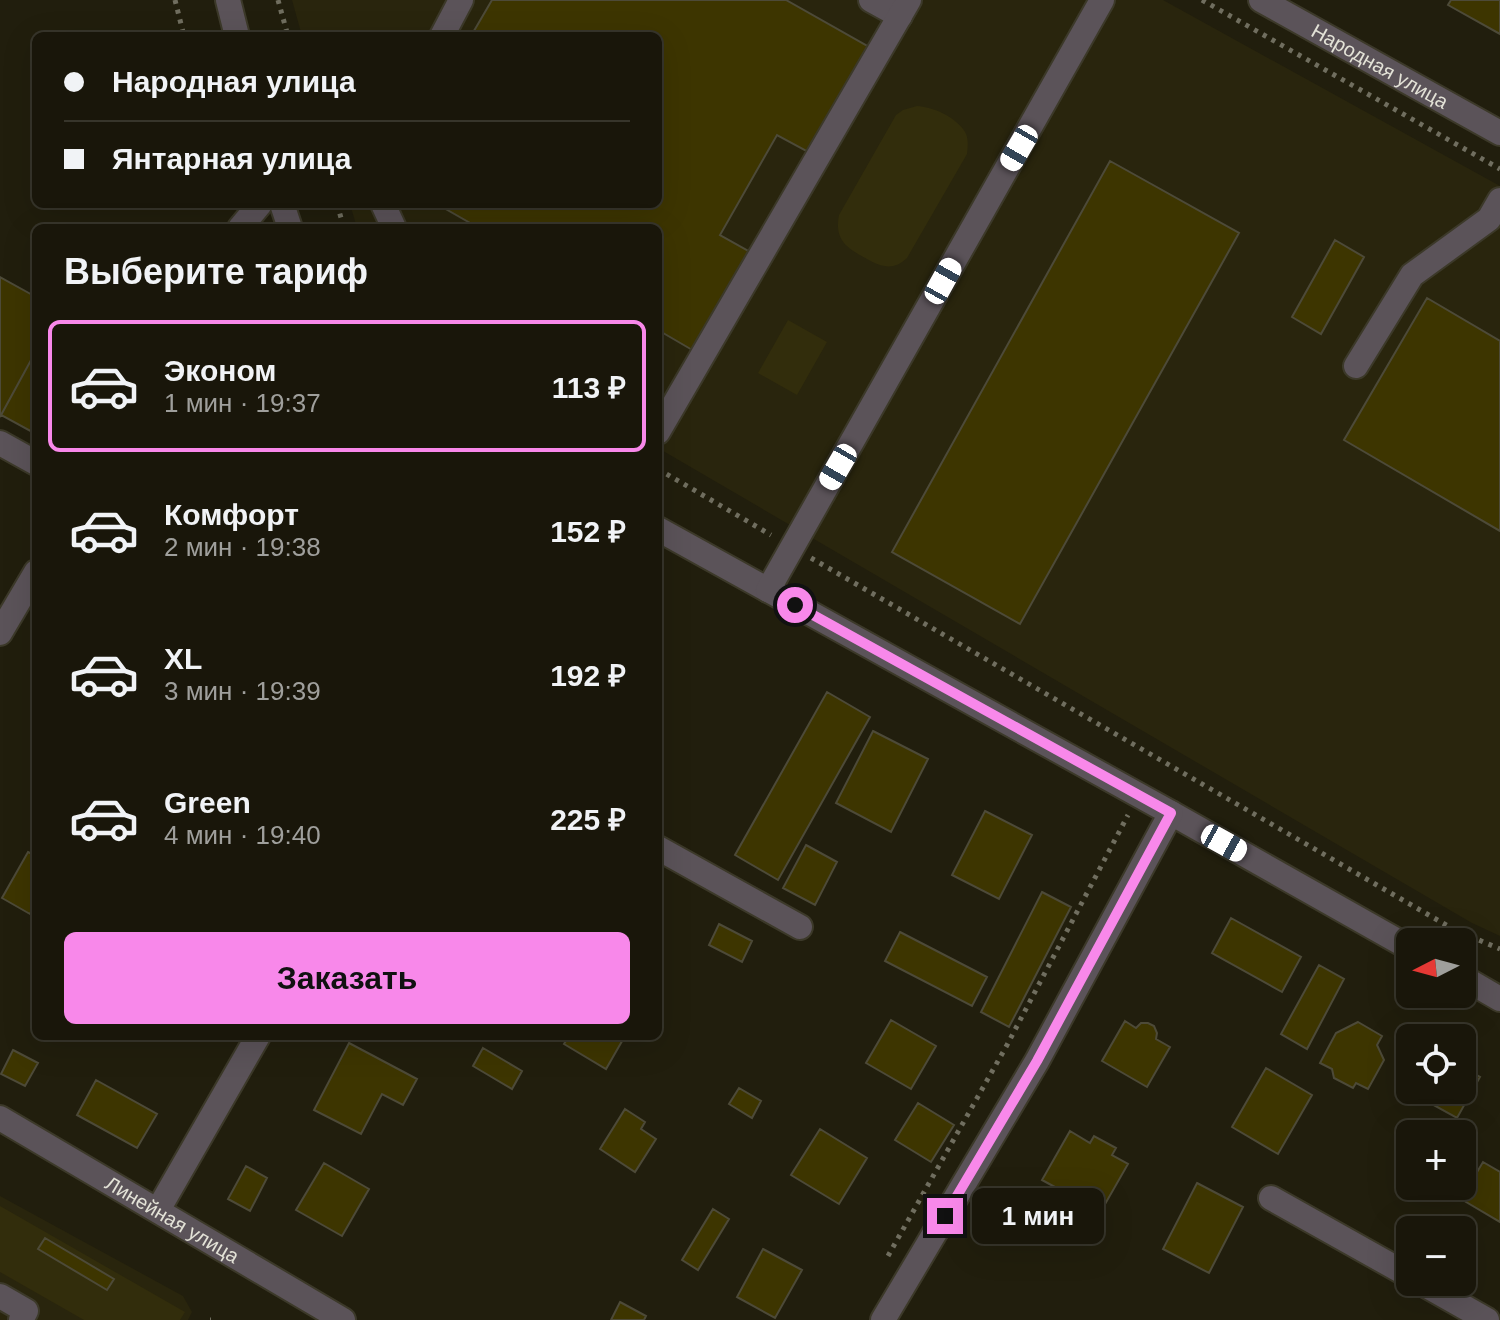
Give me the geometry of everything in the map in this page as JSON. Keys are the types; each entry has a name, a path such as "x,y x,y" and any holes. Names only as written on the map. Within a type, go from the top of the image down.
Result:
{"street":[{"path":"228,0 236,32"},
{"path":"444,32 461,0"},
{"path":"662,417 904,8 871,0"},
{"path":"768,590 1102,0"},
{"name":"Народная улица","path":"1261,0 1500,133"},
{"path":"1356,366 1412,275 1489,219 1500,200"},
{"path":"243,224 257,208"},
{"path":"0,443 32,461"},
{"path":"662,531 1396,940"},
{"path":"0,633 32,579"},
{"path":"883,1320 1037,1061 1171,813"},
{"path":"662,850 800,927"},
{"path":"1476,985 1500,999"},
{"path":"158,1210 256,1040"},
{"name":"Линейная улица","path":"0,1118 343,1320"},
{"path":"1271,1198 1396,1268"},
{"path":"0,1296 26,1311 21,1320"},
{"path":"1445,1296 1487,1320"}],"path":[{"path":"175,0 183,32"},
{"path":"278,0 287,32"},
{"path":"1202,0 1500,169"},
{"path":"662,471 1453,929 1500,949"},
{"path":"883,1265 1007,1045 1160,760"}],"shaded area":[{"path":"292,0 1163,0 1500,186 1500,936 1472,923 662,450 662,224 356,224 351,208 662,208 662,32 301,32"},
{"path":"917,106 942,113 959,124 967,138 967,154 907,258 897,265 882,266 848,247 838,231 839,215 896,115"},
{"path":"788,320 827,342 797,395 758,373"},
{"path":"0,1196 183,1296 192,1312 188,1320 0,1320"},
{"path":"0,1206 185,1312 180,1320 84,1320 0,1272"}],"building":[{"path":"492,0 786,0 869,47 810,153 777,135 720,235 750,252 694,351 662,332 662,224 472,224 444,208 662,208 662,32 473,32"},
{"path":"1451,0 1500,0 1500,34 1448,5"},
{"path":"1110,161 1239,233 1020,624 892,552"},
{"path":"1335,240 1364,257 1321,334 1292,317"},
{"path":"0,277 32,295 32,358 0,417"},
{"path":"1427,298 1500,341 1500,531 1344,440"},
{"path":"32,358 32,432 1,415"},
{"path":"827,692 870,717 778,880 735,855"},
{"path":"873,731 928,759 891,832 836,803"},
{"path":"985,811 1032,835 999,899 952,875"},
{"path":"806,845 837,862 815,905 783,888"},
{"path":"28,852 32,854 30,914 2,898"},
{"path":"1042,892 1071,907 1009,1027 981,1012"},
{"path":"1231,918 1301,957 1282,992 1212,953"},
{"path":"719,924 752,941 742,962 709,945"},
{"path":"900,932 987,977 972,1006 885,961"},
{"path":"1319,965 1344,979 1307,1049 1281,1034"},
{"path":"891,1020 936,1046 911,1089 866,1063"},
{"path":"1125,1021 1136,1028 1141,1023 1154,1026 1156,1039 1170,1047 1147,1087 1102,1061"},
{"path":"1358,1022 1382,1036 1377,1045 1384,1060 1368,1089 1356,1083 1353,1088 1334,1078 1332,1069 1320,1063 1336,1033"},
{"path":"566,1040 623,1040 606,1069 564,1044"},
{"path":"349,1043 417,1079 403,1105 382,1094 361,1134 314,1110"},
{"path":"483,1048 522,1071 512,1089 473,1066"},
{"path":"13,1050 38,1063 25,1086 1,1074"},
{"path":"1266,1068 1312,1095 1278,1154 1232,1127"},
{"path":"96,1080 157,1114 137,1148 77,1115"},
{"path":"739,1088 761,1101 752,1118 729,1104"},
{"path":"918,1103 954,1125 931,1162 895,1140"},
{"path":"1432,1104 1465,1104 1457,1118"},
{"path":"625,1109 645,1122 641,1129 656,1139 635,1172 600,1149"},
{"path":"820,1129 867,1158 839,1204 791,1175"},
{"path":"1070,1131 1090,1143 1094,1136 1116,1148 1112,1155 1128,1164 1100,1213 1084,1204 1076,1218 1057,1208 1066,1193 1042,1180"},
{"path":"1483,1162 1500,1172 1500,1222 1463,1200 1476,1200 1476,1174"},
{"path":"324,1163 369,1189 342,1236 296,1210"},
{"path":"246,1166 267,1178 250,1211 228,1199"},
{"path":"1197,1183 1243,1207 1209,1273 1163,1249"},
{"path":"713,1209 729,1219 698,1270 682,1260"},
{"path":"45,1238 114,1279 107,1290 38,1249"},
{"path":"763,1249 802,1270 775,1318 737,1297"},
{"path":"620,1302 646,1316 644,1320 611,1320"}],"route":[{"path":"795,605 1171,813 1037,1061 945,1216"}]}
